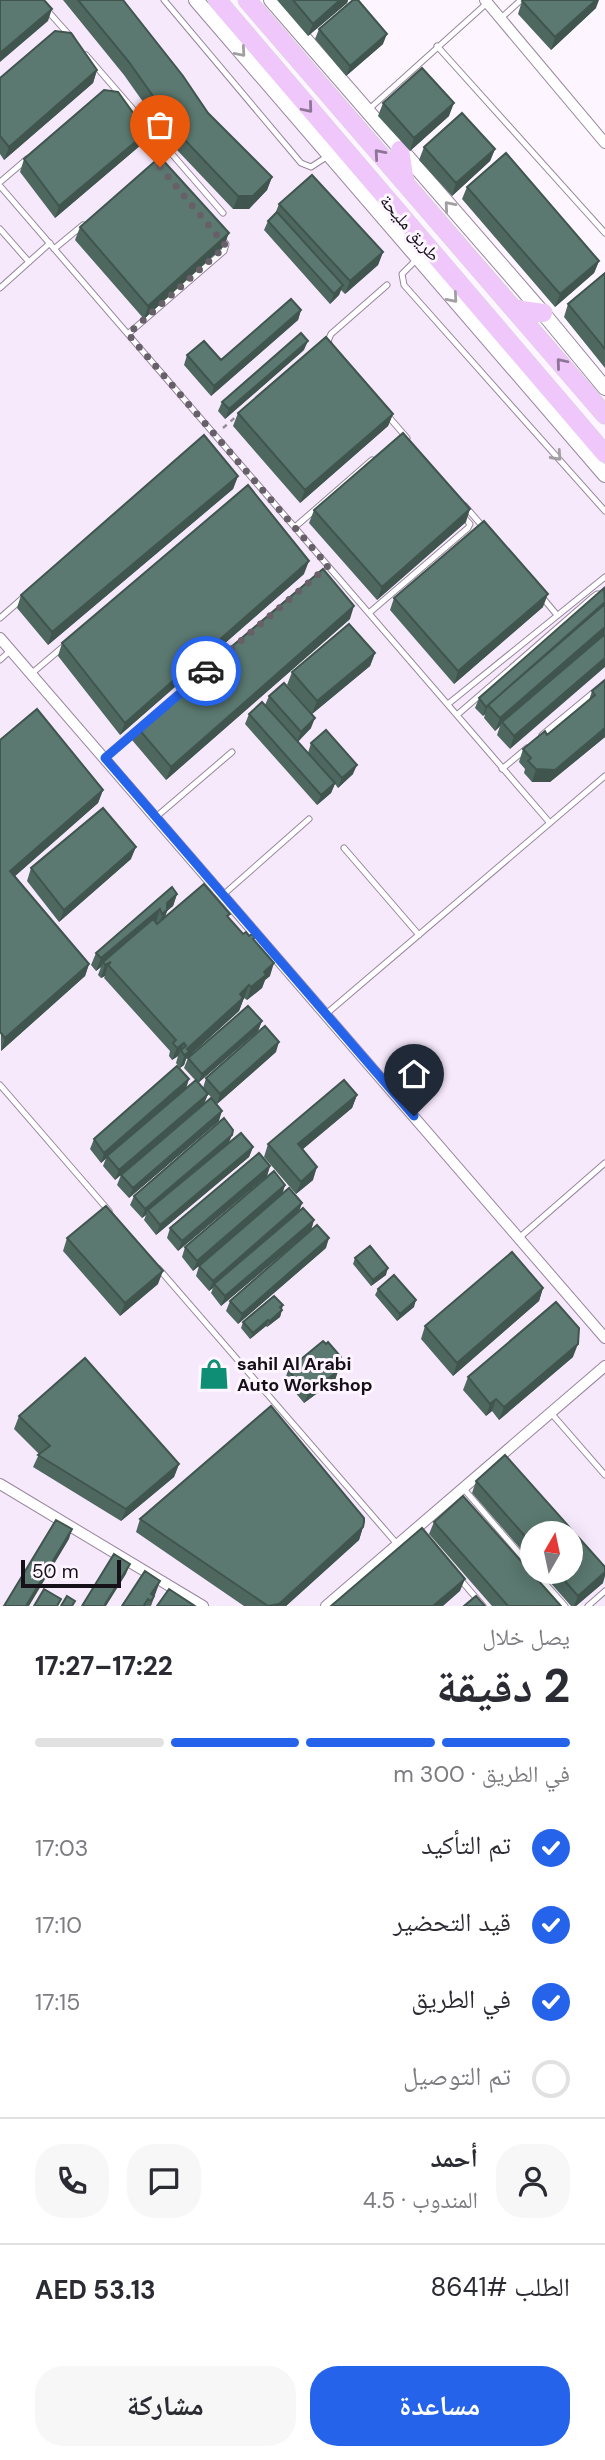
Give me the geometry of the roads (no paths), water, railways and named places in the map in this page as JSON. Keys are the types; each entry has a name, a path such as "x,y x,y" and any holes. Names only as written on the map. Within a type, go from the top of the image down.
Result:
{"main road":[{"name":"طريق مليحة","path":"217,0 605,454"},
{"name":"طريق مليحة","path":"247,0 605,415"},
{"path":"400,150 405,183"},
{"path":"515,309 543,313"}],"street":[{"path":"197,0 605,475"},
{"path":"271,0 605,388"},
{"path":"486,1 603,137"},
{"path":"0,638 519,1238 603,1331"},
{"path":"326,1606 605,1366"},
{"path":"0,1484 203,1606"}],"lane":[{"path":"38,0 223,213"},
{"path":"164,0 301,163 312,167 329,155"},
{"path":"500,19 521,0"},
{"path":"366,111 486,1"},
{"path":"52,37 62,28"},
{"path":"438,46 605,233"},
{"path":"103,94 113,85"},
{"path":"32,155 0,184 550,823"},
{"path":"0,288 29,262 93,216"},
{"path":"0,229 29,262"},
{"path":"128,334 224,251 226,244 216,233"},
{"path":"419,258 402,274 404,285 605,511"},
{"path":"331,349 328,341 331,334 387,285"},
{"path":"386,413 413,445"},
{"path":"202,440 213,433"},
{"path":"295,527 374,458"},
{"path":"246,491 256,482"},
{"path":"458,498 485,530"},
{"path":"369,613 468,528 470,524 460,512"},
{"path":"318,575 328,566"},
{"path":"448,704 605,577"},
{"path":"0,618 30,592"},
{"path":"539,594 557,615"},
{"path":"457,715 593,597 605,594"},
{"path":"32,674 72,639"},
{"path":"0,660 11,650"},
{"path":"502,769 605,683"},
{"path":"105,758 145,723"},
{"path":"156,817 232,752"},
{"path":"326,1014 605,776"},
{"path":"223,895 309,818"},
{"path":"344,848 419,935"},
{"path":"0,1085 117,1220"},
{"path":"519,1238 605,1163"},
{"path":"153,1262 397,1544"},
{"path":"551,1413 605,1475"},
{"path":"500,1456 508,1466"},
{"path":"458,1492 463,1506"},
{"path":"458,1492 520,1555"},
{"path":"416,1528 424,1538"},
{"path":"458,1577 483,1606"},
{"path":"546,1584 565,1606"},
{"path":"587,1606 605,1591"}],"place":[{"name":"sahil Al Arabi Auto Workshop","path":"214,1374"}]}
